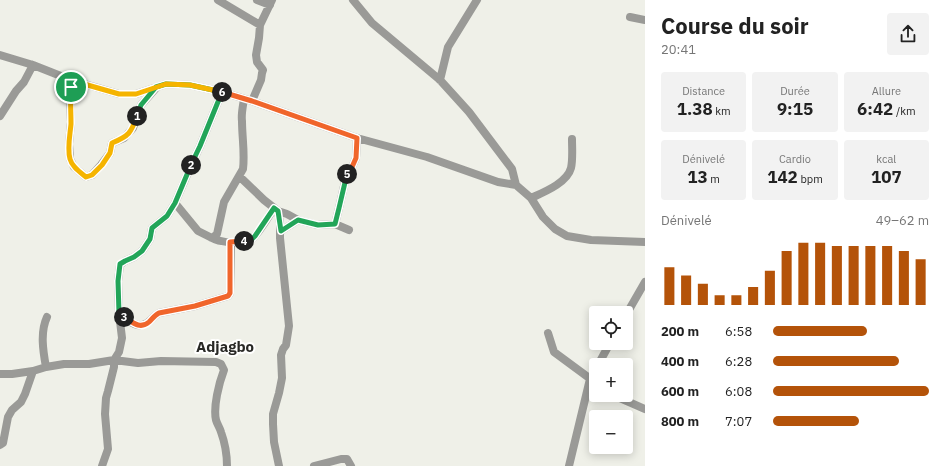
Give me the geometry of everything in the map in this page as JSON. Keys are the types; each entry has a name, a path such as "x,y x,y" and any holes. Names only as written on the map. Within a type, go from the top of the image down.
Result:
{"street":[{"path":"221,0 260,25"},
{"path":"212,238 217,234 224,202 243,169 242,119 248,100 261,80 263,70 257,62 256,55 260,25 271,2 257,0"},
{"path":"353,0 372,22 440,80 469,112 512,169 516,185"},
{"path":"440,80 448,47 477,0"},
{"path":"630,17 645,20"},
{"path":"0,56 33,65 70,80 119,94 136,94 166,84 190,85 222,92 357,138 427,157 498,182 516,185 531,198 543,217 555,229 567,236 591,240 645,242"},
{"path":"0,116 16,91 24,82 33,65"},
{"path":"70,80 70,159 74,167 86,177 92,175 102,165 110,153 112,143 124,138 133,128 141,105 156,87"},
{"path":"102,466 108,449 104,407 114,367 114,360 119,352 122,338 119,313 118,281 120,264 142,251 150,239 152,228 167,216 175,203 222,92"},
{"path":"335,224 347,172 352,167 356,158 357,138"},
{"path":"531,198 566,178 571,167 572,139"},
{"path":"239,176 276,210 298,220 318,225 335,224 350,230"},
{"path":"175,203 198,231 212,238 230,242 251,240 276,210"},
{"path":"276,210 281,231 280,238 289,326 286,345 281,355 282,378 273,414 274,436 279,466"},
{"path":"281,231 298,220"},
{"path":"119,313 136,325 141,326 148,323 159,313 195,306 228,296 230,293 230,242"},
{"path":"631,306 645,282"},
{"path":"46,367 43,350 44,325 47,317"},
{"path":"548,333 554,352 589,378"},
{"path":"0,374 33,371 64,364 89,364 114,360 138,363 180,361 216,362 221,364 224,370 220,380 216,404 216,420 221,431 226,450 227,466"},
{"path":"0,445 3,443 8,417 12,410 21,402 33,371"},
{"path":"569,466 589,395"},
{"path":"629,402 645,409"},
{"path":"314,466 341,459 347,459 351,466"}],"district":[{"name":"Adjagbo","path":"225,346"}],"route":[{"path":"71,87 70,80 119,94 136,94 156,87 166,84 190,85 222,92 252,101 357,138 356,158 352,167 347,172 335,224 318,225 298,220 281,231 278,211 274,208 251,240 230,242 230,293 228,296 195,306 159,313 148,323 141,326 136,325 119,313 118,281 120,264 142,251 150,239 152,228 167,216 175,203 222,92 190,85 166,84 156,87 141,105 133,128 124,138 112,143 110,153 102,165 92,175 86,177 74,167 70,159 69,144 71,122 71,87"}]}
